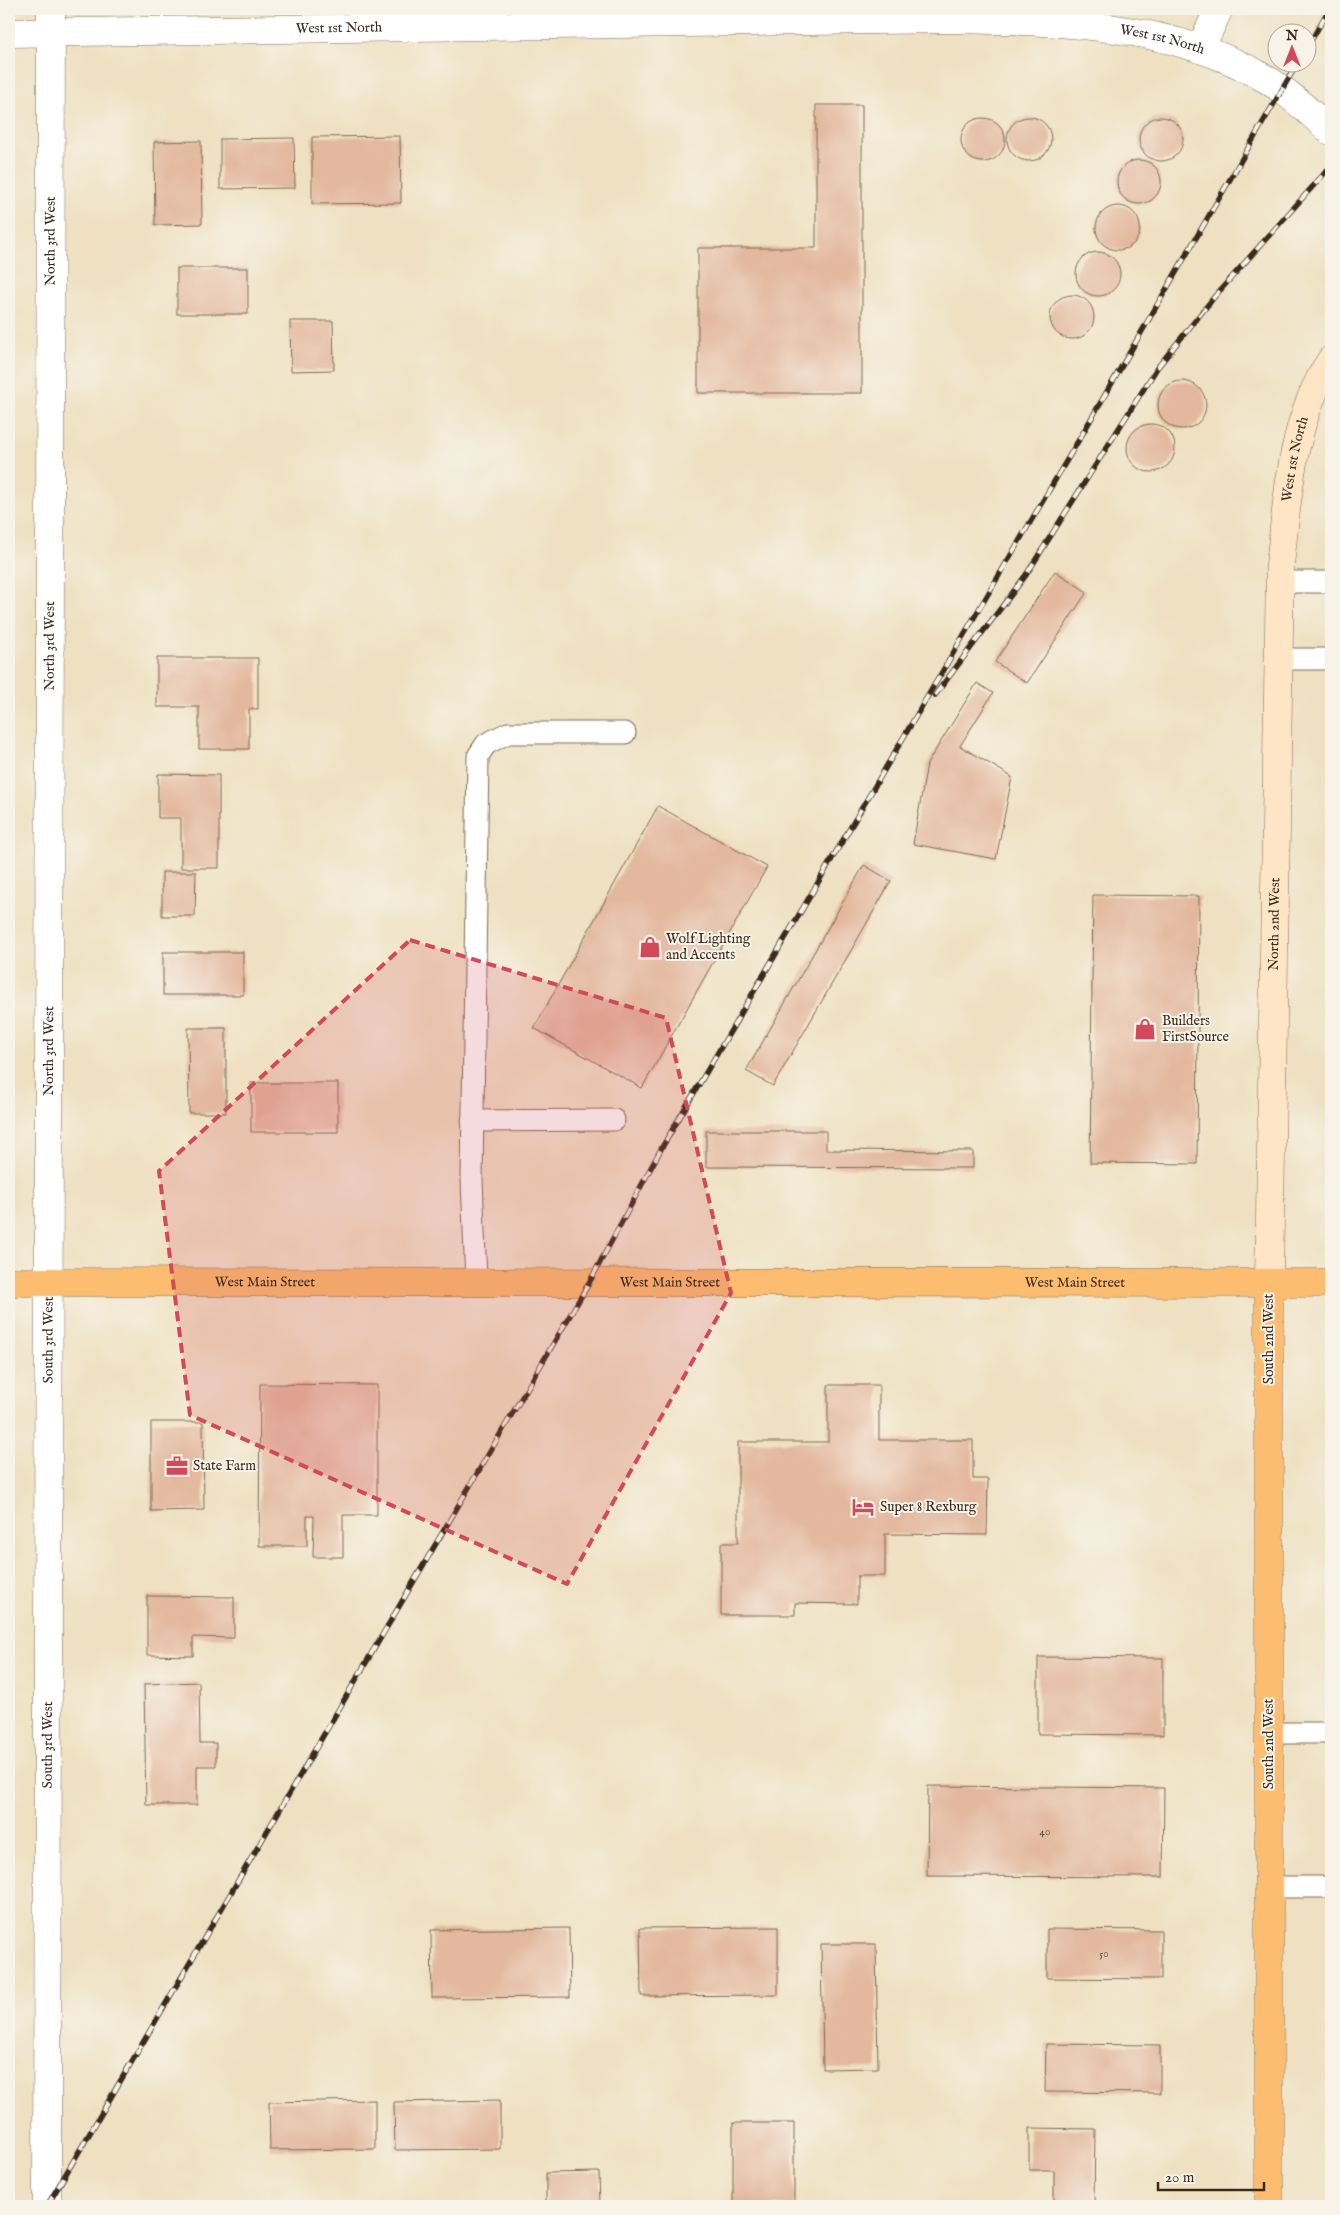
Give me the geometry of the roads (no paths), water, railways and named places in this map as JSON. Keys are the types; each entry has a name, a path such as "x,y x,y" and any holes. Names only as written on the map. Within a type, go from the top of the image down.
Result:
{"main road":[{"name":"West 1st North","path":"1280,574 1293,456 1307,406 1331,360"},
{"name":"North 2nd West","path":"1269,1283 1280,574"},
{"name":"West Main Street","path":"9,1282 1331,1283"},
{"name":"South 2nd West","path":"1269,1283 1269,2206"}],"street":[{"path":"1200,49 1219,9"},
{"name":"West 1st North","path":"9,33 51,21 1053,21 1120,30 1186,44 1200,49 1266,79 1331,131"},
{"name":"North 3rd West","path":"48,1282 51,21"},
{"name":"South 3rd West","path":"46,2206 48,1282"}],"lane":[{"path":"1280,574 1331,582"},
{"path":"1279,659 1331,659"},
{"path":"476,1282 472,1121 478,756 486,744 508,733 625,733"},
{"path":"472,1121 614,1120"},
{"path":"1269,1733 1331,1733"},
{"path":"1269,1887 1331,1887"}],"railway":[{"path":"1318,28 1329,9"},
{"path":"47,2206 589,1283 661,1149 1094,414 1292,72"},
{"path":"935,695 1026,575 1157,368 1215,296 1331,166"}],"place":[{"name":"Wolf Lighting and Accents","path":"650,947"},
{"name":"Builders FirstSource","path":"1145,1029"},
{"name":"State Farm","path":"177,1466"},
{"name":"Super 8 Rexburg","path":"863,1507"}]}
